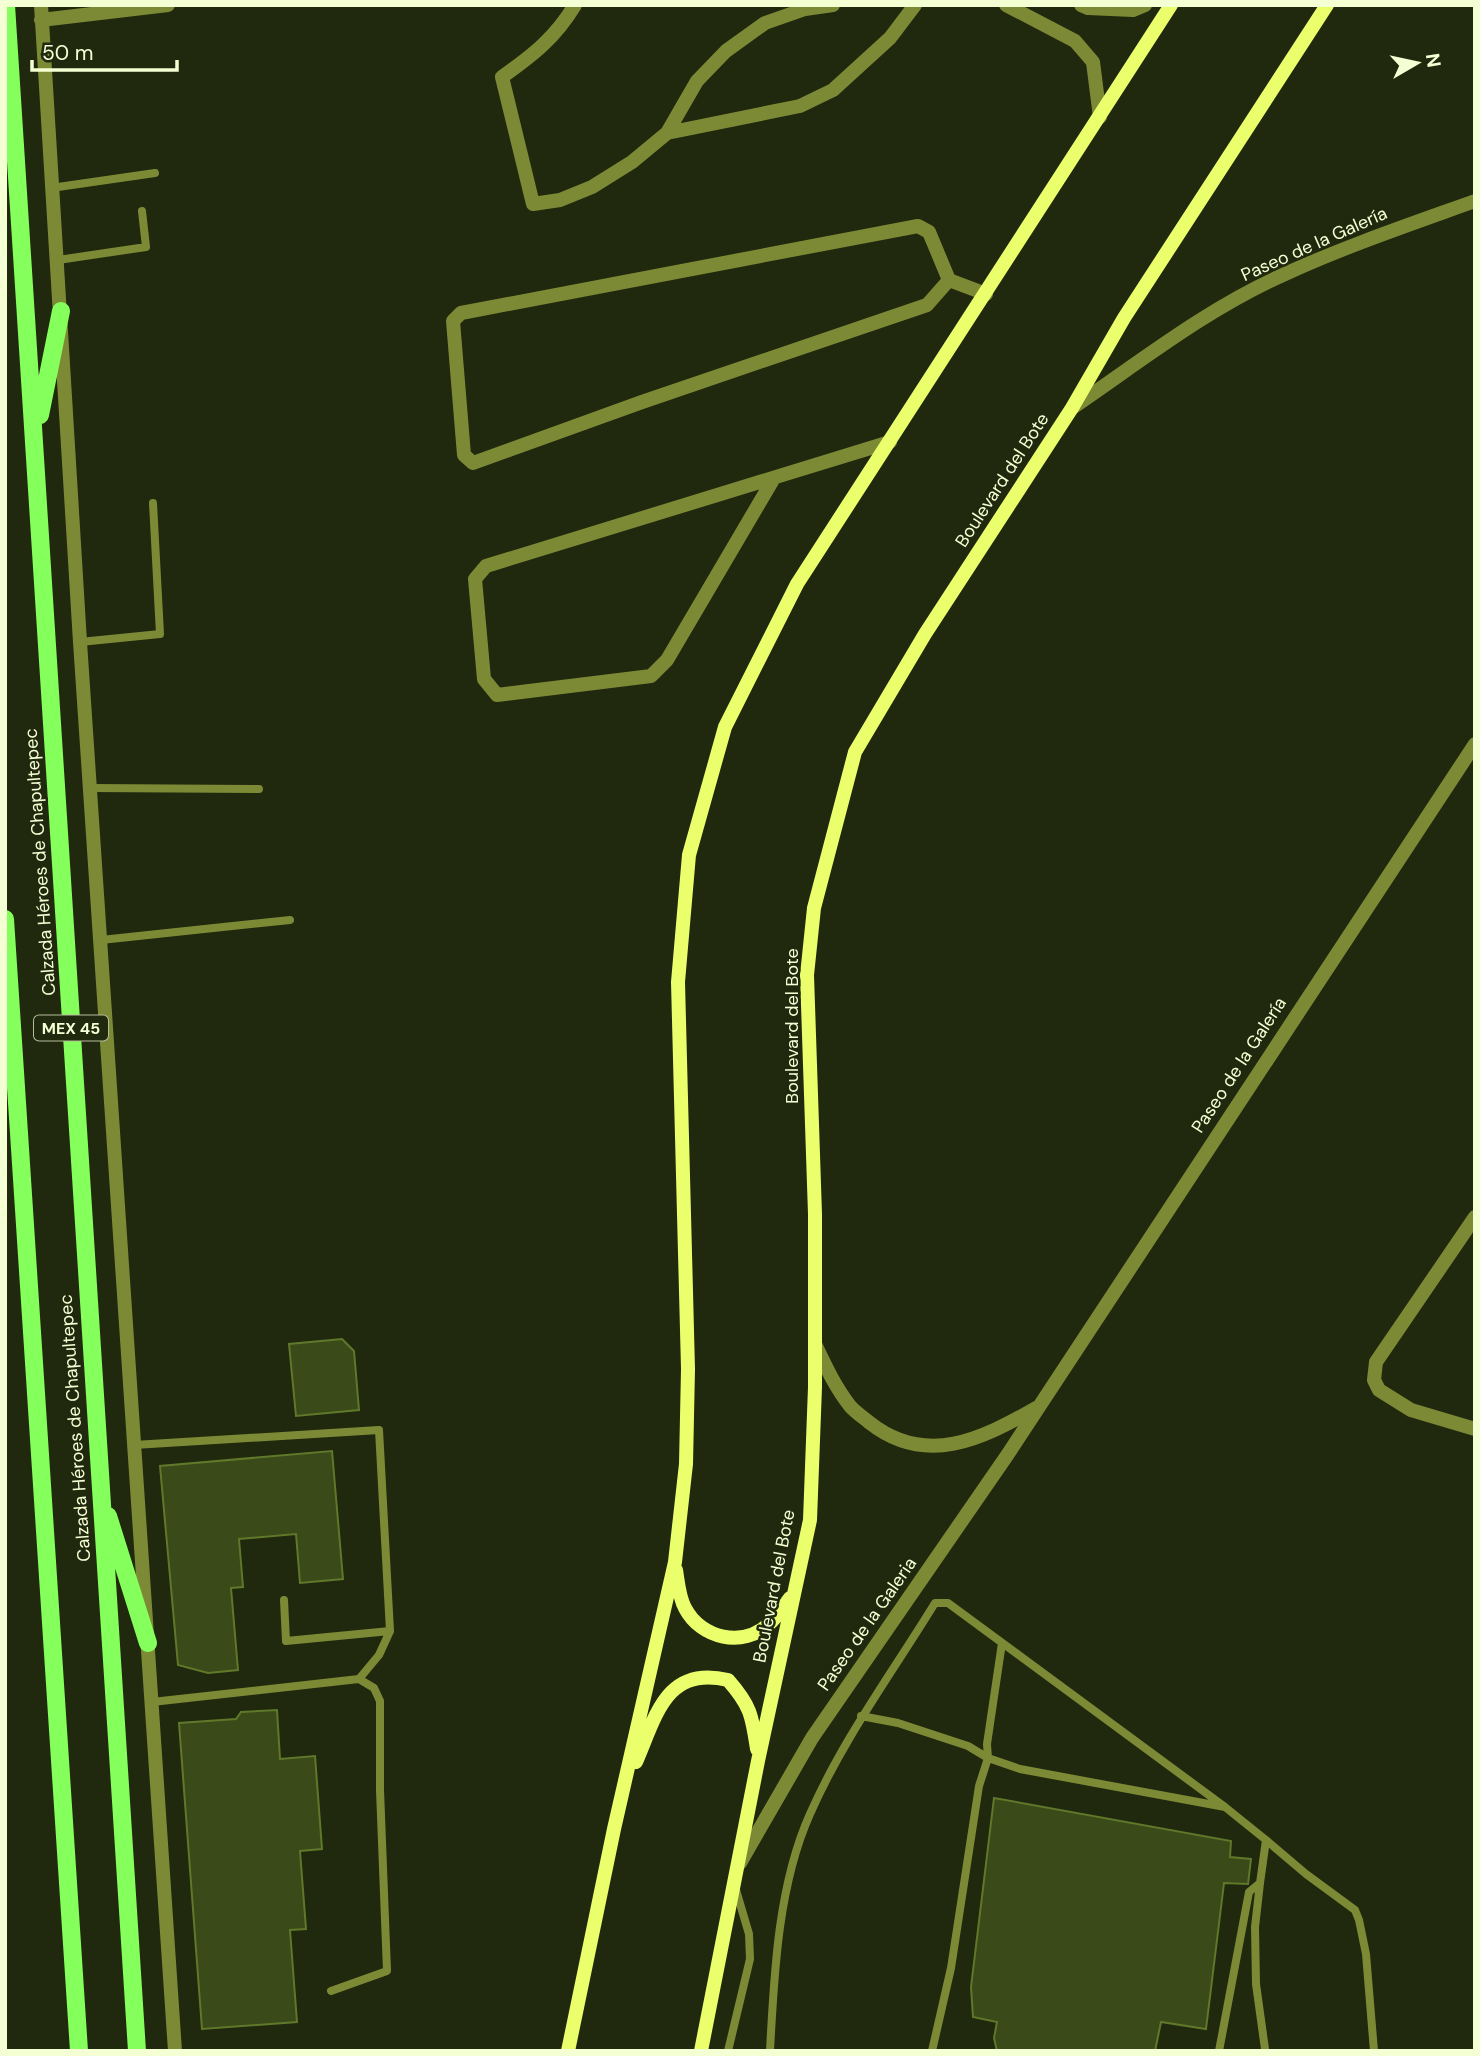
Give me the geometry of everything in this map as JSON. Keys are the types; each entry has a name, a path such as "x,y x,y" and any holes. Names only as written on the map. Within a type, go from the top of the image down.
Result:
{"main road":[{"name":"Calzada Héroes de Chapultepec","path":"6,5 137,2051"},
{"path":"568,2051 675,1562 686,1450 688,1369 678,982 689,855 725,727 797,584 1171,5"},
{"name":"Boulevard del Bote","path":"701,2051 758,1761 810,1520 815,1344 815,1214 807,975 814,908 855,752 925,634 1072,408 1124,318 1327,5"},
{"path":"35,439 61,311"},
{"name":"Calzada Héroes de Chapultepec","path":"5,919 79,2051"},
{"path":"100,1489 148,1643"},
{"path":"675,1562 685,1609 697,1625 719,1637 750,1635 768,1625 792,1596"},
{"path":"623,1793 664,1699 680,1684 699,1676 728,1680 746,1700 753,1720 758,1761"}],"street":[{"path":"168,5 41,12 80,642 175,2051"},
{"path":"575,5 540,50 502,77 533,204 560,200 592,187 632,162 667,133 697,81 726,51 765,23 802,7 833,5"},
{"path":"667,133 800,106 833,90 890,38 915,5"},
{"path":"1006,5 1075,41 1093,62 1100,117"},
{"path":"1081,5 1088,8 1133,10 1145,5"},
{"name":"Paseo de la Galería","path":"1072,408 1205,316 1283,274 1390,231 1475,201"},
{"path":"949,280 927,305 473,463 464,455 453,321 461,313 918,226 929,232 949,280 986,294"},
{"path":"774,478 667,660 651,676 497,695 484,679 475,579 486,566 774,478 890,443"},
{"name":"Paseo de la Galería","path":"1037,1408 1475,744"},
{"path":"1475,1217 1376,1362 1373,1372 1378,1390 1411,1410 1475,1429"},
{"path":"815,1344 836,1387 852,1408 882,1432 908,1444 944,1446 970,1440 996,1431 1037,1408"},
{"name":"Paseo de la Galeria","path":"737,1867 812,1738 1037,1408"}],"lane":[{"path":"51,188 155,173"},
{"path":"58,260 146,247 142,211"},
{"path":"80,642 160,634 153,503"},
{"path":"90,788 259,789"},
{"path":"100,940 290,920"},
{"path":"134,1445 379,1430 390,1631 379,1656 359,1679"},
{"path":"284,1600 286,1641 390,1631"},
{"path":"770,2051 784,1905 809,1815 861,1716 935,1603 948,1602 1225,1807 1306,1874 1355,1910 1366,1954 1374,2051"},
{"path":"932,2051 951,1968 979,1786 988,1758 987,1744 1002,1643"},
{"path":"152,1702 359,1679 374,1688 380,1701 380,1790 387,1971 331,1991"},
{"path":"861,1716 910,1727 968,1746 988,1758 1020,1769 1225,1807"},
{"path":"1263,2050 1255,1927 1266,1840"},
{"path":"1219,2051 1248,1892 1260,1883"},
{"path":"728,2051 750,1959 749,1934 734,1884"}],"building":[{"path":"342,1339 354,1351 359,1410 296,1416 289,1344"},
{"path":"332,1451 343,1579 300,1583 296,1534 239,1539 243,1587 231,1588 238,1670 208,1673 178,1665 160,1466"},
{"path":"277,1710 280,1759 315,1756 322,1849 300,1851 306,1929 290,1930 297,2022 202,2029 179,1723 236,1719 241,1712"},
{"path":"994,1798 1231,1841 1230,1857 1251,1859 1248,1884 1224,1883 1206,2029 1161,2022 1155,2051 997,2051 994,2038 997,2022 973,2017 971,1987"}]}
